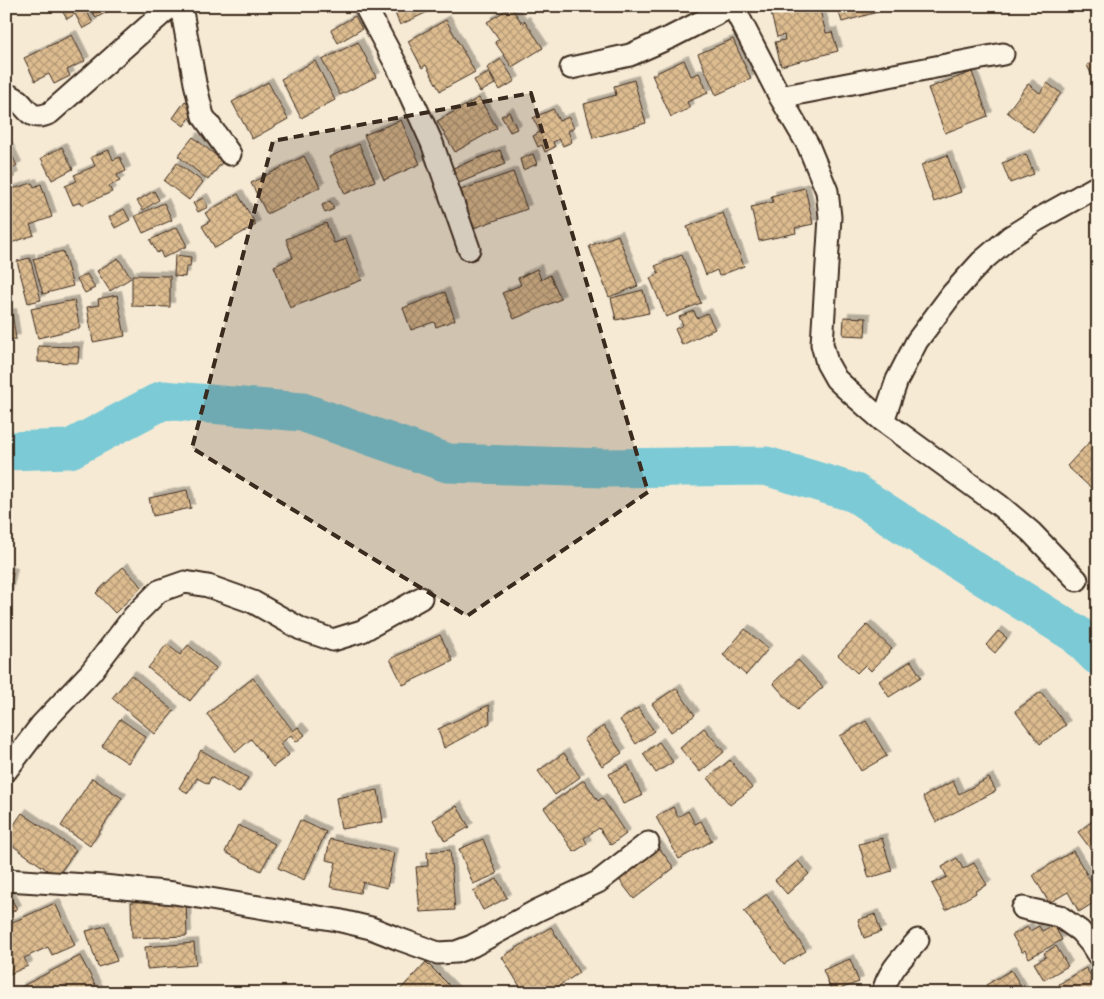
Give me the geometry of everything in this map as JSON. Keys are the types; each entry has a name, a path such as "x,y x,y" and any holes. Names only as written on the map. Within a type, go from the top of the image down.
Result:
{"street":[{"path":"6,96 19,100 26,111 31,114 44,116 50,113 171,6"},
{"path":"181,6 203,116 230,154"},
{"path":"365,6 398,68 432,143 469,249"},
{"path":"571,68 630,55 671,38 732,6 780,97 808,145 827,191 830,217 822,344 826,362 836,379 883,421 999,505 1031,532 1078,580"},
{"path":"780,97 1003,54"},
{"path":"883,421 897,380 917,341 952,294 981,262 1010,237 1098,186"},
{"path":"6,771 42,725 91,672 134,616 159,591 186,582 208,586 253,602 301,629 333,640 362,631 421,598"},
{"path":"6,880 104,886 183,895 336,920 371,928 438,953 456,952 472,946 538,910 598,882 648,843"},
{"path":"1023,908 1059,916 1080,932 1098,955"},
{"path":"883,993 884,986 895,966 918,940"}],"highlighted area":[{"path":"531,93 648,492 467,616 192,448 273,141"}],"building":[{"path":"59,6 84,6 93,23 83,29 75,14 67,19"},
{"path":"89,6 117,6 96,18"},
{"path":"392,6 440,6 400,25"},
{"path":"769,6 819,7 826,33 832,32 838,51 781,66 775,42 785,40 784,35 777,37"},
{"path":"837,6 887,6 888,9 842,22"},
{"path":"511,7 522,23 525,21 543,48 512,67 495,42 499,39 487,22"},
{"path":"355,16 362,29 338,43 331,30"},
{"path":"446,20 475,72 440,91 426,65 422,68 408,41"},
{"path":"72,35 85,61 67,70 70,76 54,84 49,74 35,81 24,58"},
{"path":"733,39 751,79 716,95 698,54"},
{"path":"358,42 376,77 340,95 322,60"},
{"path":"501,59 515,81 500,90 487,68"},
{"path":"684,60 691,76 699,73 708,93 687,102 690,108 671,117 652,75"},
{"path":"1098,60 1098,89 1087,65"},
{"path":"315,61 335,100 301,118 281,79"},
{"path":"972,72 988,116 945,133 928,88"},
{"path":"489,73 495,84 480,92 474,80"},
{"path":"634,80 646,123 593,138 584,104 616,95 614,86"},
{"path":"268,82 288,119 252,139 232,102"},
{"path":"1047,83 1061,93 1033,132 1007,112 1028,84 1040,93"},
{"path":"479,98 497,128 455,152 437,121"},
{"path":"185,101 196,109 184,126 173,118"},
{"path":"553,109 559,121 569,117 574,128 568,131 572,142 563,146 559,139 553,142 555,147 545,152 542,145 538,147 533,136 540,132 533,118"},
{"path":"509,112 517,129 510,132 501,116"},
{"path":"401,120 420,164 384,180 364,135"},
{"path":"193,137 223,161 208,180 178,156"},
{"path":"6,143 17,166 11,169 14,177 6,181"},
{"path":"359,144 375,181 345,194 329,157"},
{"path":"62,147 73,169 52,180 41,158"},
{"path":"109,150 113,160 120,157 126,171 117,175 120,181 109,186 112,192 82,205 81,202 73,205 65,186 77,181 74,175 95,166 91,157"},
{"path":"500,150 505,164 459,183 453,168"},
{"path":"533,154 537,164 523,170 520,159"},
{"path":"1026,154 1034,174 1010,183 1002,163"},
{"path":"947,155 961,192 934,202 921,165"},
{"path":"304,156 320,187 267,214 251,183"},
{"path":"177,163 203,182 189,200 164,181"},
{"path":"513,172 527,209 471,229 458,191"},
{"path":"32,183 34,187 41,184 52,217 30,225 34,235 8,244 6,239 6,191"},
{"path":"805,188 813,224 795,228 796,233 759,241 751,207 773,202 771,196"},
{"path":"154,191 159,200 143,210 137,201"},
{"path":"238,194 256,225 215,248 202,226 210,221 205,213"},
{"path":"203,198 208,207 198,212 193,203"},
{"path":"330,201 334,209 325,213 322,205"},
{"path":"164,203 172,220 143,233 135,216"},
{"path":"124,209 130,220 115,228 109,217"},
{"path":"723,213 744,266 719,276 717,270 706,275 687,227"},
{"path":"326,223 334,243 346,239 362,280 290,308 274,266 293,258 286,239"},
{"path":"177,227 187,246 163,258 160,251 157,253 150,240"},
{"path":"618,235 638,286 609,297 589,246"},
{"path":"63,251 73,286 43,294 33,259"},
{"path":"175,255 191,257 190,267 186,267 185,277 174,276"},
{"path":"682,255 701,303 666,317 650,278 659,274 655,266"},
{"path":"30,258 41,300 28,303 17,261"},
{"path":"118,258 131,278 110,291 97,271"},
{"path":"537,269 541,280 550,275 561,299 514,319 502,293 521,285 518,278"},
{"path":"87,274 95,288 85,293 77,279"},
{"path":"132,275 170,276 170,307 132,306"},
{"path":"643,290 649,313 616,320 611,298"},
{"path":"445,292 455,320 436,327 434,322 411,330 403,308"},
{"path":"117,295 125,336 93,342 87,307 99,305 98,299"},
{"path":"74,300 80,328 38,338 31,309"},
{"path":"694,311 697,318 707,313 715,329 682,345 675,329 683,325 679,317"},
{"path":"12,313 16,339 6,340 6,314"},
{"path":"844,317 866,318 865,336 843,335"},
{"path":"38,346 79,347 78,363 38,362"},
{"path":"1098,433 1098,480 1091,488 1067,466"},
{"path":"187,490 191,508 153,516 149,498"},
{"path":"123,567 142,587 115,613 96,593"},
{"path":"6,571 13,573 6,604"},
{"path":"867,625 892,649 871,671 865,665 857,673 838,655"},
{"path":"745,629 768,649 746,675 723,655"},
{"path":"998,631 1007,638 995,653 986,645"},
{"path":"440,635 453,661 403,685 390,659"},
{"path":"167,644 180,655 188,645 216,668 190,701 148,668"},
{"path":"798,660 823,687 797,710 773,683"},
{"path":"911,661 921,677 889,697 879,681"},
{"path":"131,675 174,711 155,734 112,698"},
{"path":"253,678 293,731 298,727 305,735 296,742 291,735 280,744 289,755 273,767 251,739 236,752 207,714"},
{"path":"676,688 695,715 671,732 652,704"},
{"path":"1041,692 1066,725 1040,744 1015,711"},
{"path":"489,705 490,723 444,748 438,729"},
{"path":"638,708 654,731 636,744 620,720"},
{"path":"120,719 146,737 128,763 102,746"},
{"path":"866,721 887,756 861,771 840,736"},
{"path":"604,726 622,753 602,766 584,739"},
{"path":"704,728 724,752 700,772 680,748"},
{"path":"659,742 673,762 656,773 643,754"},
{"path":"201,750 248,778 239,793 211,777 208,784 197,778 188,793 179,788"},
{"path":"564,753 580,777 555,795 538,771"},
{"path":"730,760 752,788 730,805 708,778"},
{"path":"628,765 642,796 623,804 609,774"},
{"path":"92,778 122,798 90,846 61,826"},
{"path":"989,778 996,791 936,822 923,797 953,781 959,794"},
{"path":"584,780 598,801 602,798 626,834 611,845 599,828 584,838 587,844 574,852 544,808"},
{"path":"378,790 383,822 341,829 336,798"},
{"path":"457,806 469,827 445,841 433,820"},
{"path":"673,807 678,817 688,811 695,824 701,821 712,841 679,859 656,817"},
{"path":"22,813 76,850 57,877 6,841 6,836"},
{"path":"1098,817 1098,859 1078,832"},
{"path":"300,820 326,832 304,880 278,868"},
{"path":"238,825 275,844 261,871 225,852"},
{"path":"882,838 892,871 869,878 859,844"},
{"path":"330,839 394,853 387,888 363,882 360,893 330,887 336,862 326,860"},
{"path":"483,839 497,874 473,884 459,849"},
{"path":"657,845 674,868 634,899 617,877"},
{"path":"450,850 455,910 420,912 416,867 428,866 427,852"},
{"path":"1073,851 1098,893 1098,900 1079,912 1068,892 1049,903 1033,875"},
{"path":"957,858 963,869 974,863 987,885 946,910 932,884 947,877 942,867"},
{"path":"798,861 809,874 787,894 775,880"},
{"path":"497,879 507,898 483,910 473,891"},
{"path":"6,890 17,909 6,915"},
{"path":"767,894 806,951 784,964 744,911"},
{"path":"186,900 187,936 132,938 131,902"},
{"path":"55,903 75,945 52,955 48,947 24,958 28,966 10,974 6,966 6,925"},
{"path":"875,914 881,932 864,938 858,920"},
{"path":"1054,925 1062,940 1029,958 1025,950 1022,952 1012,935 1028,927 1030,931 1039,926 1042,931"},
{"path":"105,926 117,961 98,967 86,931"},
{"path":"551,927 579,973 548,993 524,993 502,957"},
{"path":"194,943 196,965 147,969 145,947"},
{"path":"1056,946 1068,966 1044,980 1034,963 1046,957 1044,953"},
{"path":"80,956 98,990 94,993 22,993 19,988"},
{"path":"850,959 859,982 832,992 823,970"},
{"path":"426,962 456,992 397,993"},
{"path":"1086,968 1098,988 1098,993 1064,993 1059,984"},
{"path":"1011,970 1025,993 991,993 986,985"}],"waterway":[{"path":"6,451 70,449 163,400 302,412 448,463 604,468 766,466 855,493 1076,634 1098,656"}]}
